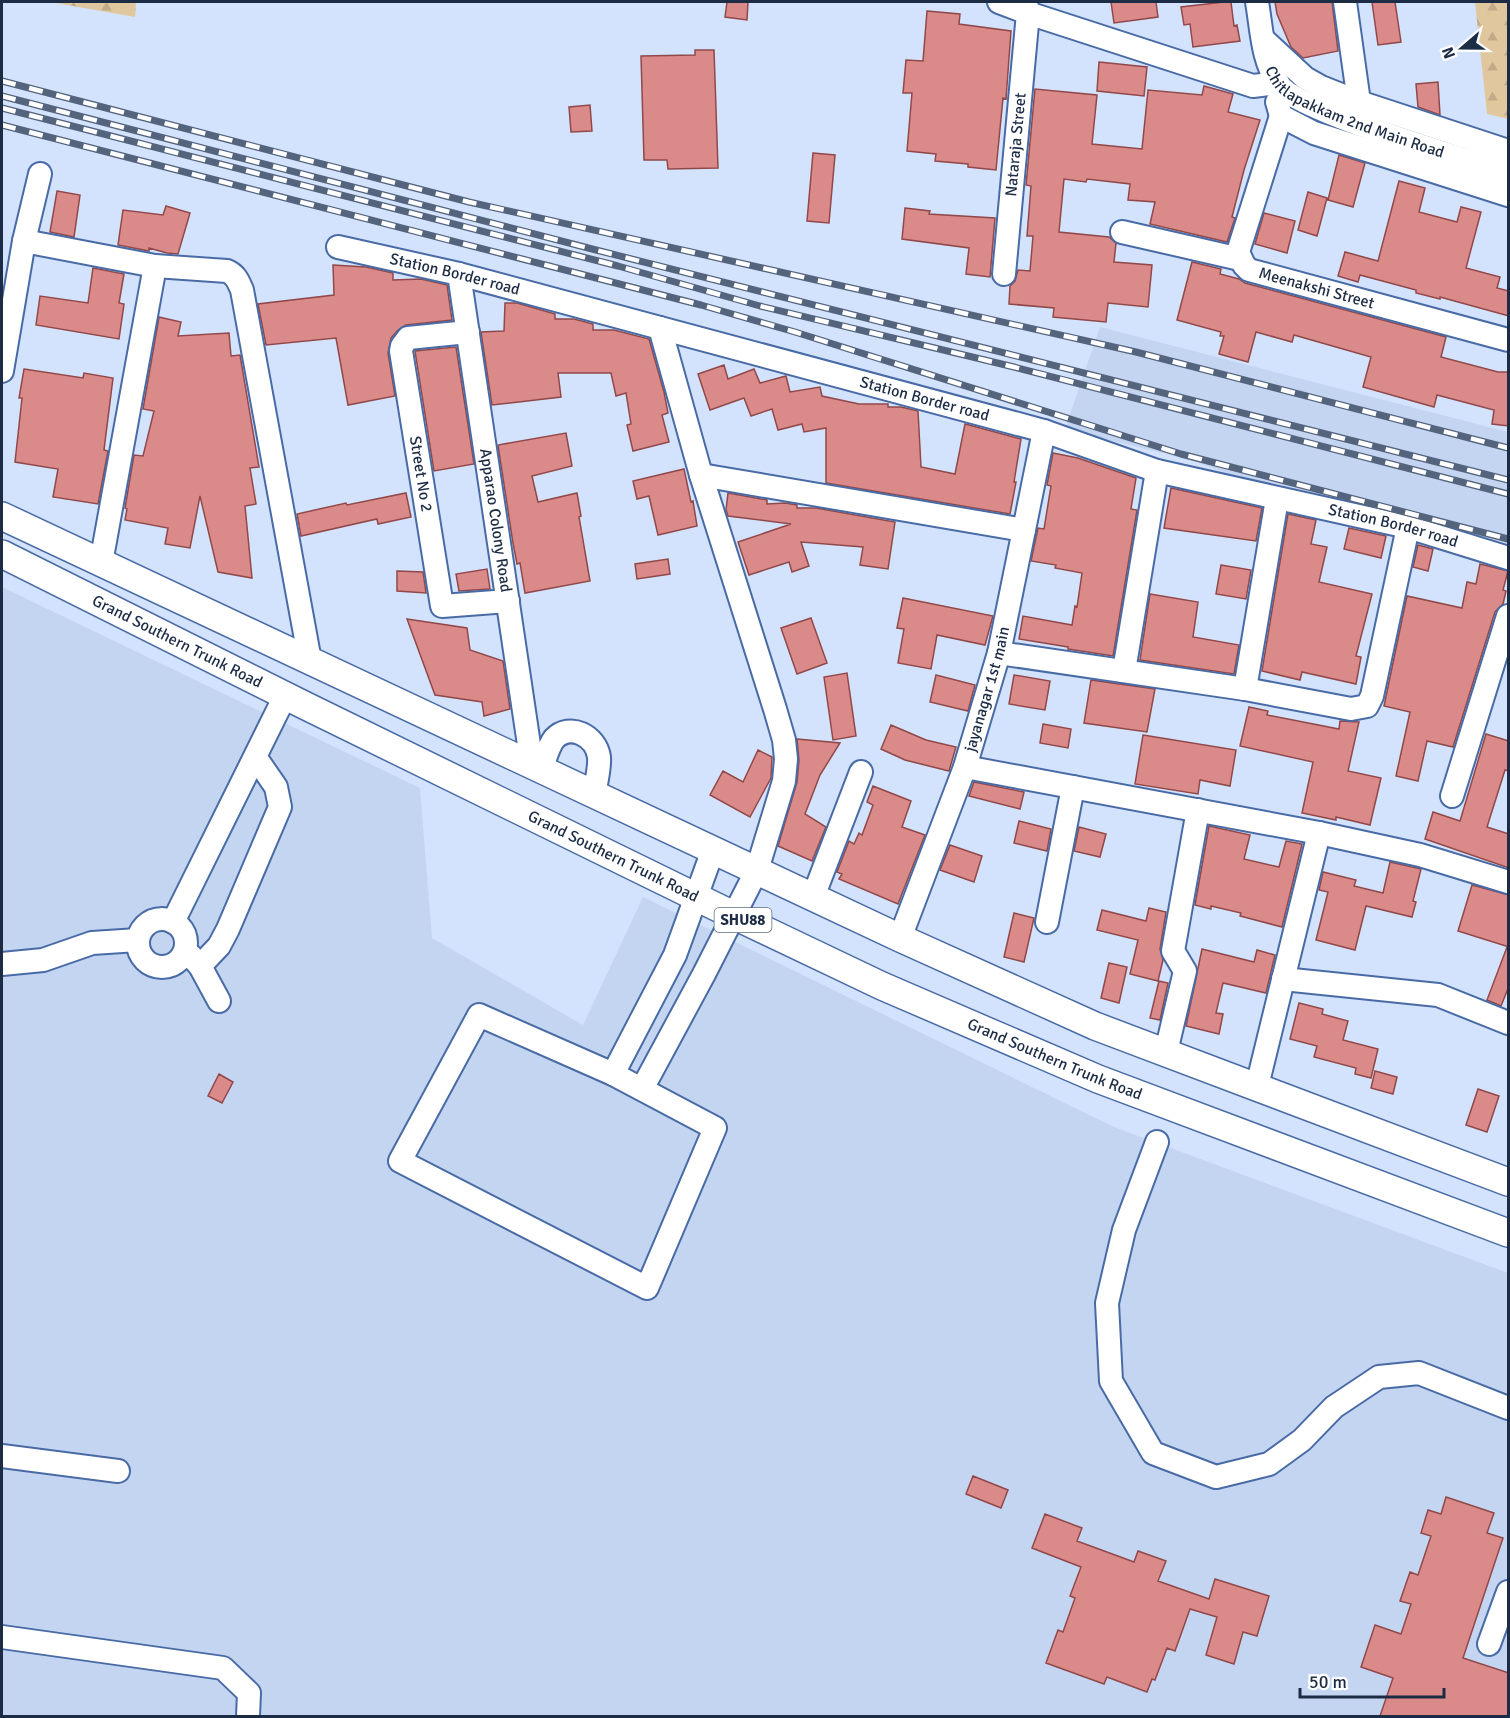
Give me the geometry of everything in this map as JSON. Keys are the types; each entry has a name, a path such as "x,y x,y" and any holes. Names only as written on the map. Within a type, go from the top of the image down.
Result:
{"main road":[{"path":"2,516 900,938 1095,1026 1509,1182"},
{"name":"Grand Southern Trunk Road","path":"2,554 285,696 882,986 1098,1079 1509,1233"}],"street":[{"path":"999,2 1027,7 1253,86 1279,85"},
{"name":"Chitlapakkam 2nd Main Road","path":"1257,2 1266,61 1279,85 1296,98 1340,117 1509,174"},
{"path":"1345,2 1359,102"},
{"name":"Nataraja Street","path":"1004,274 1027,7"},
{"path":"1263,39 1305,78 1336,94 1509,151"},
{"name":"Meenakshi Street","path":"1279,85 1277,105 1281,116 1238,252 1240,259 1249,270 1509,340"},
{"path":"1281,116 1314,133 1509,195"},
{"path":"2,371 24,241 40,174"},
{"path":"1122,232 1240,259"},
{"path":"24,241 155,266 233,273 242,290 310,661"},
{"name":"Station Border road","path":"339,247 459,274 1044,430 1157,471 1408,527 1509,558"},
{"path":"100,563 155,266"},
{"name":"Apparao Colony Road","path":"459,274 508,601 536,767"},
{"path":"642,1089 705,974 756,870 784,781 786,759 784,740 701,475 660,328"},
{"name":"Street No 2","path":"468,332 415,337 405,341 401,351 442,606 508,601"},
{"name":"jayanagar 1st main","path":"900,938 965,767 999,653 1044,430"},
{"path":"1124,671 1157,471"},
{"path":"701,475 1024,530"},
{"path":"1245,689 1277,499"},
{"path":"999,653 1245,689 1351,709 1367,706 1372,696 1408,527"},
{"path":"1452,796 1509,616"},
{"path":"173,922 285,696"},
{"path":"536,767 561,733 571,730 585,734 593,742 599,757 594,794"},
{"path":"200,966 219,946 228,929 280,807 276,787 256,758"},
{"path":"965,767 1319,832 1420,855 1509,882"},
{"path":"813,897 861,772"},
{"path":"1047,922 1073,787"},
{"path":"1166,1052 1185,971 1173,951 1198,810"},
{"path":"1257,1086 1319,832"},
{"path":"612,1074 675,956 713,850"},
{"path":"166,920 173,922 183,934 184,950 176,962 160,967 146,961 138,947 138,940 145,926 151,922 166,920"},
{"path":"2,964 43,960 92,943 138,940"},
{"path":"184,950 200,966 219,1001"},
{"path":"1283,979 1438,995 1509,1023"},
{"path":"479,1015 642,1089 715,1128 647,1288 400,1161 479,1015"},
{"path":"1157,1143 1124,1230 1107,1304 1111,1381 1154,1452 1216,1477 1269,1464 1302,1440 1334,1407 1379,1377 1419,1372 1509,1408"},
{"path":"2,1456 118,1471"},
{"path":"1489,1644 1509,1592"},
{"path":"2,1637 224,1668 249,1693 248,1716"}],"shaded area":[{"path":"1100,327 1508,432 1508,549 1301,490 1226,473 1194,461 1065,429"},
{"path":"2,587 420,788 432,938 583,1025 643,897 1114,1127 1508,1273 1508,1716 2,1716"}],"green space":[{"path":"50,2 136,2 135,17"},
{"path":"1475,2 1508,2 1508,119 1487,114"}],"building":[{"path":"727,2 748,2 747,20 725,17"},
{"path":"1111,2 1156,2 1158,17 1114,23"},
{"path":"1231,2 1234,26 1237,25 1240,41 1193,47 1190,24 1184,25 1181,7"},
{"path":"1275,2 1332,2 1338,51 1303,58 1291,47 1277,14"},
{"path":"1372,2 1395,2 1401,42 1378,45"},
{"path":"927,11 960,14 959,24 1011,31 1006,99 1003,98 996,170 968,167 968,164 935,161 936,154 907,151 912,93 903,93 906,60 923,61"},
{"path":"695,50 714,50 718,168 668,169 667,160 644,160 641,56 695,55"},
{"path":"1099,62 1147,67 1144,96 1097,91"},
{"path":"1438,82 1440,115 1418,107 1416,84"},
{"path":"1204,86 1233,94 1228,112 1260,120 1244,170 1232,217 1235,218 1227,242 1150,224 1155,202 1128,200 1130,184 1064,179 1059,232 1109,237 1116,243 1114,262 1152,265 1148,307 1108,303 1106,322 1053,317 1054,308 1009,304 1010,286 1015,281 1018,270 1030,271 1033,236 1027,236 1031,186 1026,185 1035,89 1097,95 1092,144 1142,149 1148,90 1202,95"},
{"path":"590,105 592,131 571,132 569,107"},
{"path":"813,153 835,155 829,223 807,221"},
{"path":"1339,155 1365,163 1353,207 1328,200"},
{"path":"1399,181 1425,188 1419,212 1457,222 1461,207 1481,212 1466,268 1500,277 1497,288 1509,291 1509,316 1440,297 1440,299 1416,293 1416,290 1360,275 1358,282 1338,276 1345,252 1378,261"},
{"path":"57,191 80,195 74,237 50,232"},
{"path":"1308,192 1327,198 1317,236 1298,230"},
{"path":"166,206 190,213 178,254 118,245 123,210 163,215"},
{"path":"905,208 930,211 929,214 995,218 990,277 966,274 969,248 902,239"},
{"path":"1264,213 1295,221 1287,253 1255,244"},
{"path":"1192,262 1221,269 1220,274 1245,283 1446,337 1441,357 1498,372 1509,372 1509,426 1492,424 1494,410 1437,395 1434,407 1363,387 1371,357 1294,335 1292,342 1256,332 1248,362 1219,354 1224,336 1220,336 1221,332 1177,320"},
{"path":"333,265 366,267 393,273 393,280 421,279 447,285 452,320 406,325 391,338 388,353 395,396 348,405 336,338 266,345 258,304 334,295"},
{"path":"93,268 124,274 119,303 124,304 119,339 36,325 40,296 88,303"},
{"path":"505,303 517,303 555,314 555,319 574,319 593,324 593,330 614,330 649,339 664,392 668,413 662,415 669,442 633,451 627,425 631,424 626,393 616,396 611,373 558,373 561,397 492,405 481,332 504,331"},
{"path":"159,317 181,322 178,336 229,333 231,356 240,355 259,467 250,468 256,504 245,506 252,578 218,572 200,496 190,548 165,544 168,528 125,520 134,455 143,456 154,411 143,409"},
{"path":"456,347 474,464 434,471 415,351"},
{"path":"724,365 728,379 754,369 760,383 786,376 790,392 820,387 822,396 859,404 888,404 888,407 918,411 921,467 955,474 965,424 1021,439 1010,514 826,483 826,428 804,432 802,424 778,430 772,409 751,416 744,398 710,410 698,374"},
{"path":"24,369 83,378 84,373 113,378 104,450 108,451 98,504 53,497 58,469 15,462 22,398 19,398"},
{"path":"566,433 572,466 532,476 538,502 577,493 590,581 525,593 520,563 517,564 513,543 498,445"},
{"path":"1053,453 1078,458 1136,478 1131,509 1137,510 1113,656 1019,639 1023,616 1072,625 1075,606 1077,607 1082,573 1055,568 1056,565 1031,561 1038,528 1044,529 1051,486 1047,485"},
{"path":"684,469 697,526 658,535 649,496 637,499 633,481"},
{"path":"1171,488 1262,508 1256,541 1164,528"},
{"path":"406,493 411,517 378,524 377,519 301,536 297,514"},
{"path":"728,493 767,500 767,504 785,503 797,505 797,508 816,508 895,522 888,569 860,565 863,547 801,542 809,566 792,572 789,562 749,575 738,542 791,524 728,516 726,510"},
{"path":"1288,514 1316,520 1311,544 1327,547 1319,582 1372,594 1356,656 1361,657 1356,684 1302,672 1300,680 1262,671"},
{"path":"1349,528 1386,536 1381,558 1344,549"},
{"path":"1418,545 1433,549 1428,571 1413,567"},
{"path":"668,559 670,574 637,579 635,564"},
{"path":"1480,564 1508,571 1503,590 1506,591 1503,604 1495,612 1453,747 1427,741 1418,781 1396,776 1410,712 1384,706 1407,596 1462,608 1467,582 1476,584"},
{"path":"1221,565 1251,570 1246,599 1216,594"},
{"path":"487,569 490,589 459,591 456,574"},
{"path":"397,571 423,572 426,593 397,591"},
{"path":"1150,594 1198,602 1193,637 1239,645 1234,674 1140,660"},
{"path":"903,598 993,616 985,645 937,635 931,669 898,663 904,629 897,628"},
{"path":"811,618 827,663 797,674 781,628"},
{"path":"407,619 467,628 470,650 503,661 510,709 484,716 482,702 435,695"},
{"path":"847,673 856,736 833,740 824,677"},
{"path":"936,675 975,685 968,711 930,702"},
{"path":"1014,675 1050,681 1045,710 1009,704"},
{"path":"1091,680 1155,689 1147,732 1084,723"},
{"path":"1249,707 1268,711 1267,715 1339,729 1340,721 1359,722 1348,771 1381,778 1370,825 1336,817 1336,820 1302,813 1313,762 1240,746"},
{"path":"1043,724 1071,729 1068,748 1040,743"},
{"path":"891,725 926,740 956,747 949,771 905,760 881,749"},
{"path":"1486,734 1509,741 1509,771 1505,770 1487,827 1509,834 1509,868 1425,839 1433,812 1460,821"},
{"path":"1143,735 1236,750 1230,786 1200,780 1198,794 1135,784"},
{"path":"797,739 840,743 820,775 805,814 826,827 812,861 778,846 797,782 799,760"},
{"path":"758,750 772,757 771,778 750,817 710,795 723,771 743,782"},
{"path":"974,782 1024,792 1020,809 969,796"},
{"path":"873,786 911,801 902,827 925,835 898,904 839,879 842,874 837,872 849,841 854,844 859,833 862,835 873,805 867,802"},
{"path":"1019,821 1051,829 1047,851 1014,843"},
{"path":"1209,826 1250,835 1244,859 1279,867 1286,841 1302,844 1282,927 1240,916 1241,913 1195,905"},
{"path":"1079,827 1106,834 1100,857 1074,851"},
{"path":"950,845 982,856 974,882 940,870"},
{"path":"1390,862 1421,869 1413,901 1416,902 1412,917 1366,906 1355,950 1316,940 1328,892 1319,890 1323,872 1356,880 1354,886 1383,893"},
{"path":"1472,885 1509,895 1509,947 1458,931"},
{"path":"1149,908 1166,912 1160,949 1163,960 1158,981 1130,974 1138,940 1097,930 1102,910 1146,921"},
{"path":"1014,913 1034,918 1024,962 1004,957"},
{"path":"1507,947 1509,948 1509,986 1501,1006 1487,1000"},
{"path":"1202,949 1254,962 1257,950 1275,955 1266,993 1223,983 1216,1013 1223,1014 1219,1034 1186,1026"},
{"path":"1109,963 1127,967 1119,1003 1101,998"},
{"path":"1159,981 1168,983 1160,1020 1150,1018"},
{"path":"1299,1003 1323,1009 1322,1014 1348,1021 1343,1040 1378,1049 1371,1078 1355,1074 1356,1068 1314,1057 1317,1046 1290,1039"},
{"path":"1375,1071 1397,1077 1393,1094 1371,1088"},
{"path":"219,1074 233,1082 222,1103 208,1096"},
{"path":"1478,1089 1499,1096 1487,1132 1466,1125"},
{"path":"973,1476 1008,1490 1001,1508 966,1494"},
{"path":"1446,1497 1494,1513 1487,1533 1503,1538 1463,1658 1509,1673 1509,1716 1380,1716 1393,1678 1361,1667 1375,1625 1401,1634 1411,1604 1400,1601 1410,1572 1418,1575 1431,1536 1421,1533 1428,1510 1441,1514"},
{"path":"1045,1514 1082,1528 1077,1541 1134,1562 1138,1551 1166,1561 1158,1581 1209,1599 1215,1579 1269,1596 1257,1636 1243,1632 1234,1664 1206,1655 1217,1617 1190,1609 1175,1651 1167,1648 1155,1680 1152,1679 1147,1692 1107,1677 1104,1684 1046,1663 1058,1630 1063,1632 1075,1598 1070,1596 1081,1567 1032,1548"}],"railway":[{"path":"2,81 469,202 1136,352 1508,448"},
{"path":"2,96 596,250 1508,480"},
{"path":"2,108 618,266 760,306 1014,367 1508,494"},
{"path":"2,125 701,305 795,332 1181,454 1508,539"}]}
